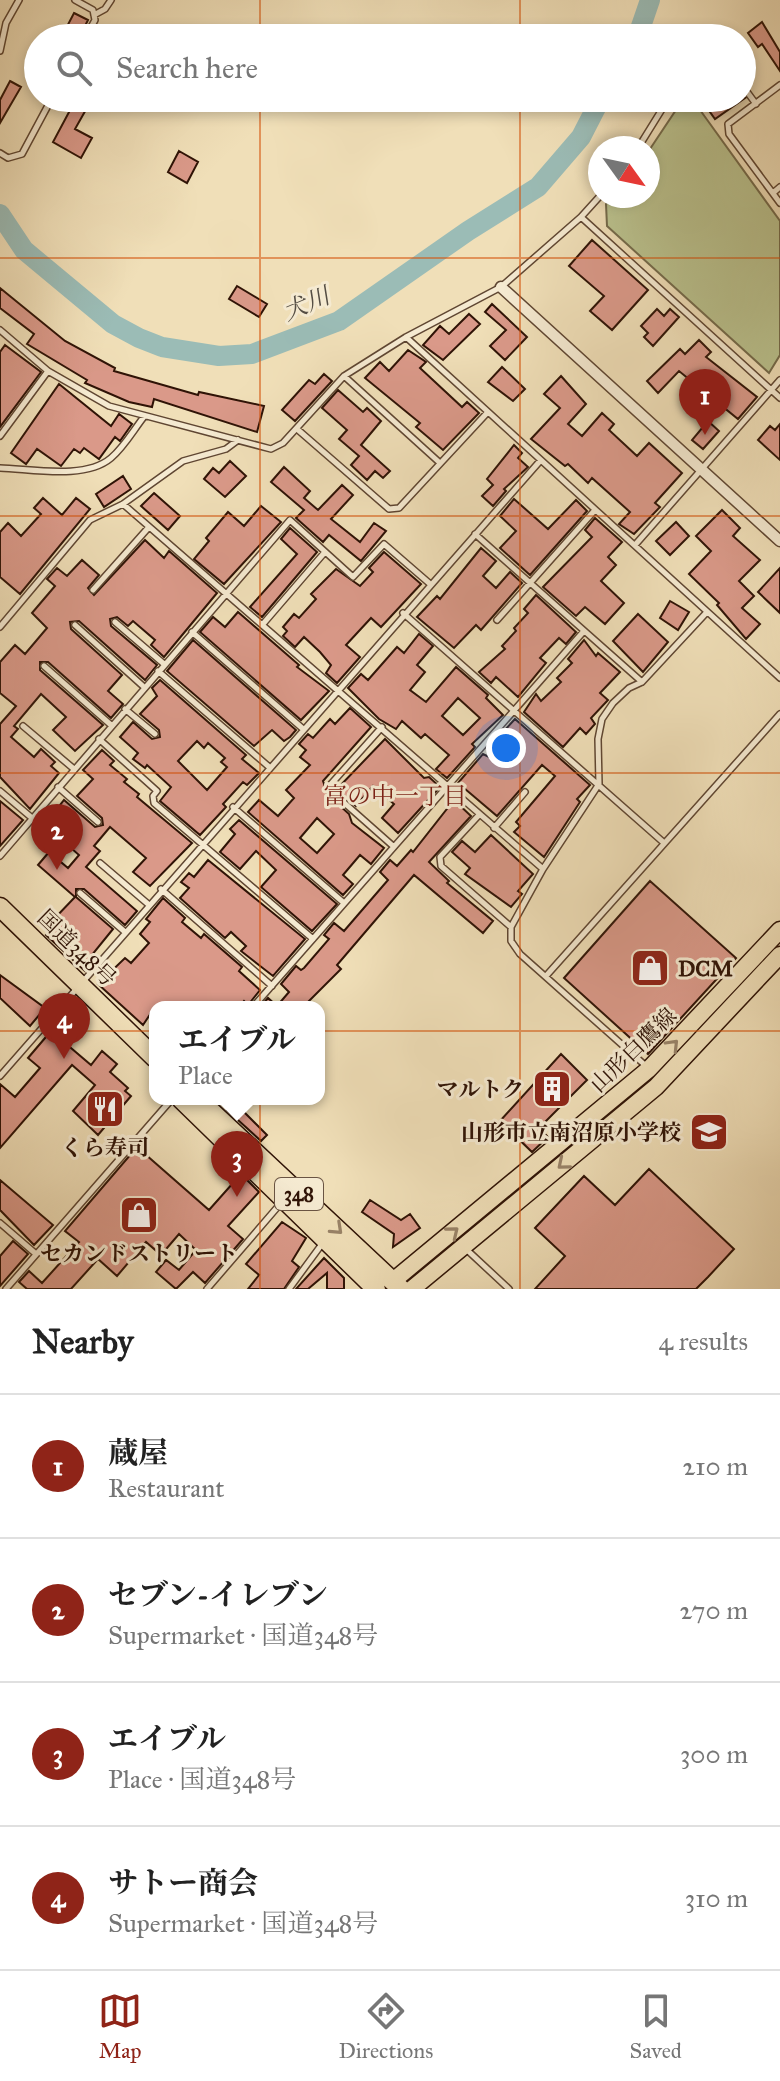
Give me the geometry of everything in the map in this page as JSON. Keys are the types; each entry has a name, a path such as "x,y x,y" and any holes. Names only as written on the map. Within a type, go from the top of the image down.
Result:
{"highway":[{"name":"国道348号","path":"0,907 149,1067"},
{"name":"国道348号","path":"0,923 149,1053"},
{"name":"348","path":"187,1105 325,1240 388,1287"},
{"name":"348","path":"204,1105 388,1287"}],"main road":[{"name":"山形白鷹線","path":"388,1287 649,1069 780,930"},
{"name":"山形白鷹線","path":"412,1289 656,1087 780,955"}],"street":[{"path":"501,287 780,541"}],"lane":[{"path":"0,51 6,23 19,0"},
{"path":"75,0 94,15 93,24"},
{"path":"94,15 105,9 111,0"},
{"path":"756,104 780,85"},
{"path":"0,153 8,158 22,154 44,112"},
{"path":"645,136 660,112"},
{"path":"745,112 728,124 729,134 780,203"},
{"path":"773,193 780,187"},
{"path":"0,330 48,371 109,406 143,418 271,449 283,443 297,429 344,376 406,337 501,287 589,208"},
{"path":"581,217 780,398"},
{"path":"406,337 780,678"},
{"path":"0,436 48,371"},
{"path":"344,376 440,463"},
{"path":"635,545 780,380"},
{"path":"297,429 389,509 399,508 487,413"},
{"path":"0,468 80,470 100,465 113,456 143,418"},
{"path":"0,627 90,520 123,504 183,461 226,449 239,440"},
{"path":"0,1076 268,766 540,461"},
{"path":"123,504 543,869"},
{"path":"497,620 595,510"},
{"path":"0,856 290,520 353,577 384,544 429,583"},
{"path":"93,590 149,527"},
{"path":"475,534 642,682"},
{"path":"263,624 325,552"},
{"path":"649,1069 520,954 511,941 511,927 543,869 599,784 598,739 602,719 613,703 642,682 707,612"},
{"path":"403,613 663,842"},
{"path":"115,622 164,664"},
{"path":"75,625 144,687"},
{"path":"258,1001 584,631"},
{"path":"192,632 302,728"},
{"path":"44,666 111,725"},
{"path":"158,671 268,766"},
{"path":"125,709 155,734"},
{"path":"546,976 780,714"},
{"path":"23,726 74,769"},
{"path":"382,727 331,784 332,792 393,846"},
{"path":"99,739 157,791 153,796 154,803 313,939"},
{"path":"58,787 98,822"},
{"path":"0,791 32,818"},
{"path":"494,828 525,792"},
{"path":"233,807 344,903"},
{"path":"479,815 440,857 441,866 511,927"},
{"path":"100,863 148,904"},
{"path":"161,889 272,986"},
{"path":"80,893 125,932"},
{"path":"6,1289 167,1105"},
{"path":"207,1289 285,1200"},
{"path":"0,1223 36,1254"},
{"path":"289,1289 325,1240"},
{"path":"462,1246 509,1289"}],"green space":[{"path":"675,112 701,112 780,221 780,355 769,373 607,226 606,208 660,208 659,136"}],"building":[{"path":"74,13 88,20 86,24 68,24"},
{"path":"762,22 780,52 780,71 762,44 758,47 756,44 756,27"},
{"path":"10,81 21,87 0,123 0,100"},
{"path":"69,112 85,112 75,129 92,138 81,158 53,142"},
{"path":"710,112 725,112 715,119"},
{"path":"179,151 198,162 187,183 168,172"},
{"path":"592,240 648,290 612,330 590,311 604,296 569,266"},
{"path":"237,286 267,304 259,317 229,299"},
{"path":"0,288 65,341 115,368 114,371 198,395 199,392 264,406 257,432 154,399 152,407 129,402 85,383 87,380 27,344 34,334 0,308"},
{"path":"492,304 527,337 505,360 490,346 506,330 485,312"},
{"path":"657,309 664,316 670,309 679,317 653,346 644,337 648,333 641,326"},
{"path":"469,314 480,324 443,360 423,345 440,326 449,334"},
{"path":"699,340 711,352 706,357 757,397 738,419 679,371 658,393 647,381 680,349 685,354"},
{"path":"5,345 41,372 0,427 0,352"},
{"path":"408,350 426,362 420,368 462,407 467,402 479,413 443,450 416,427 420,423 365,378 380,362 389,371"},
{"path":"502,367 525,389 513,401 488,382"},
{"path":"324,374 332,381 295,421 282,410 309,380 315,384"},
{"path":"561,376 586,404 568,424 582,436 602,413 614,424 609,430 637,456 649,443 682,473 655,503 660,507 634,534 619,524 630,512 592,478 588,483 568,464 565,466 531,439 560,408 544,394"},
{"path":"59,384 111,426 119,414 132,424 120,441 115,437 99,459 84,448 80,453 74,449 61,466 37,449 26,464 11,453"},
{"path":"338,390 363,412 367,408 381,421 361,445 390,471 383,478 375,471 367,480 351,465 359,456 339,439 347,430 322,408"},
{"path":"708,421 719,431 703,449 692,440"},
{"path":"780,424 780,460 758,440 770,426 775,430"},
{"path":"514,445 522,453 518,458 528,467 504,489 506,491 493,506 482,496 493,485 487,479"},
{"path":"230,461 246,476 225,497 204,479 213,468 219,473"},
{"path":"284,467 310,491 304,498 318,510 342,485 353,495 331,519 360,542 374,523 386,531 361,561 329,535 323,542 296,518 304,510 271,482"},
{"path":"123,476 131,489 104,507 96,494"},
{"path":"154,493 180,516 168,530 141,506"},
{"path":"43,498 62,515 76,498 90,509 20,594 0,577 0,532 8,523 21,536 41,514 34,508"},
{"path":"514,499 548,529 576,500 587,511 530,575 500,548 516,531 500,516"},
{"path":"261,506 281,522 224,584 194,559 209,541 206,538 228,512 244,526"},
{"path":"722,510 740,528 733,536 760,560 739,581 754,596 742,608 760,624 746,639 717,605 719,603 689,574 711,551 696,536"},
{"path":"595,518 622,542 608,557 616,565 601,581 624,603 605,624 585,607 576,616 543,587 592,537 585,530"},
{"path":"676,522 689,536 670,555 656,541"},
{"path":"290,528 317,552 262,617 250,607 297,554 281,539"},
{"path":"145,540 164,558 169,551 217,593 164,657 151,645 155,640 133,621 128,626 117,617 110,619 111,626 157,665 145,680 79,621 70,622 71,629 122,675 108,691 123,704 111,718 48,662 40,662 40,670 103,725 75,751 53,730 66,717 41,694 14,726 18,729 11,737 34,757 41,749 55,762 51,766 59,773 30,809 0,777 0,724 16,706 0,693 0,662 15,645 25,654 47,628 32,613 55,586 47,579 57,568 67,576 82,560 99,575 88,588 94,595"},
{"path":"481,548 496,561 483,576 496,588 510,572 522,583 481,630 476,625 454,648 417,617 437,596 440,599"},
{"path":"384,552 421,584 381,627 371,618 346,645 360,657 337,683 326,673 331,665 320,652 304,637 295,647 283,636 287,631 283,627 294,614 299,618 316,599 311,594 336,569 360,586 373,572 369,568"},
{"path":"780,568 780,613 758,592"},
{"path":"536,595 576,632 566,644 559,638 540,658 546,663 518,697 496,677 491,683 479,672 505,649 502,646 528,613 524,609"},
{"path":"670,601 689,612 678,630 660,618"},
{"path":"238,612 299,665 297,667 329,691 301,720 200,632 213,617 225,627"},
{"path":"638,614 668,642 643,672 613,641"},
{"path":"419,634 433,646 417,665 425,672 410,690 426,702 456,667 488,695 486,698 503,715 472,744 475,747 447,778 436,769 449,755 425,734 421,738 402,721 396,729 379,719 348,688 361,674 368,680 397,647 404,653","holes":["458,698 480,718 463,735 442,716"]},
{"path":"193,640 296,730 290,737 284,741 272,730 254,746 167,671"},
{"path":"584,640 596,656 598,653 620,672 600,693 608,700 591,718 595,724 586,734 580,728 563,747 524,712 536,694 541,701 561,682 557,678 572,663 568,659"},
{"path":"160,680 246,755 242,759 259,773 247,785 243,782 223,804 226,807 200,835 160,801 171,787 147,765 145,768 133,759 138,753 120,737 133,722 152,739 160,737 159,730 140,714 157,696 152,688","holes":["197,741 204,748 208,743 225,758 221,762 227,767 207,790 178,761"]},
{"path":"350,708 371,727 323,781 328,795 349,814 352,823 384,848 371,864 360,855 343,875 353,884 343,895 248,812 259,800 278,816 294,798 286,790 310,765 300,757 306,750 299,744 308,734 313,738 330,719 335,724","holes":["317,818 334,834 317,853 300,838"]},
{"path":"515,719 590,785 577,799 580,802 544,857 514,832 520,826 516,822 555,776 542,765 497,816 458,783 483,754 491,758 509,737 503,732"},
{"path":"385,739 424,778 429,777 440,787 398,833 382,818 394,804 373,786 356,806 337,789"},
{"path":"102,750 114,761 110,765 127,779 124,782 139,794 137,797 192,843 150,886 133,872 146,858 110,827 94,846 100,851 86,867 137,911 125,925 84,889 76,889 76,897 113,929 91,956 95,959 85,971 46,935 57,924 53,920 75,897 38,865 49,852 68,868 79,855 55,834 68,819 57,809 64,800 95,827 103,825 102,818 77,796 93,779 83,770"},
{"path":"454,800 471,816 429,862 449,881 447,883 493,921 483,933 414,875 337,965 341,969 309,1001 281,1001 289,992 281,984 296,966 301,970 304,968 329,939 324,935 334,923 344,931 388,880 380,872 390,860 397,866 411,850 413,852"},
{"path":"0,801 23,820 0,846"},
{"path":"239,820 337,904 312,931 261,887 276,870 256,851 240,869 220,852 235,834 230,829"},
{"path":"491,835 533,874 518,891 522,894 511,907 465,874 470,868 452,852 462,841 475,852"},
{"path":"208,860 305,939 273,976 241,951 246,946 231,932 225,938 180,898 189,888 181,882 189,873 194,877"},
{"name":"DCM","path":"650,881 736,958 648,1054 564,978"},
{"path":"163,898 185,918 182,922 201,938 204,934 242,967 239,971 260,990 251,1001 149,1001 149,1016 143,1025 98,984 125,958 131,963 149,943 140,934 150,922 146,919"},
{"path":"0,975 45,1008 30,1026 0,998"},
{"path":"51,1031 91,1065 102,1051 117,1064 110,1072 128,1088 125,1091 131,1096 98,1135 73,1111 95,1085 72,1065 0,1148 0,1084 15,1097 40,1068 28,1058"},
{"name":"マルトク","path":"561,1054 587,1080 539,1128 548,1137 532,1152 500,1121"},
{"path":"237,1105 267,1135 261,1141 227,1110"},
{"path":"137,1147 209,1210 241,1174 259,1192 228,1226 243,1239 205,1283 193,1272 176,1289 156,1272 166,1260 179,1270 196,1250 179,1234 161,1255 146,1242 117,1276 98,1259 71,1289 27,1289 19,1282 29,1271 42,1283 79,1242 65,1231"},
{"path":"649,1169 734,1249 708,1277 696,1289 535,1289 565,1256 535,1228 584,1176 615,1205"},
{"path":"0,1180 53,1225 34,1245 0,1210"},
{"path":"370,1200 401,1220 410,1214 420,1228 393,1247 394,1234 362,1212"},
{"path":"282,1222 306,1238 292,1261 299,1267 284,1289 248,1289 259,1275 246,1264"},
{"path":"13,1241 28,1254 0,1286 0,1256"},
{"path":"324,1258 344,1278 344,1289 327,1289 327,1273 308,1289 296,1289"}],"waterway":[{"name":"犬川","path":"642,24 650,0"},
{"name":"犬川","path":"0,214 24,250 113,324 162,347 219,356 252,354 339,321 468,231 538,187 581,137 594,112"}],"place":[{"name":"蔵屋","path":"705,435"},
{"name":"セブン-イレブン","path":"57,870"},
{"name":"DCM","path":"650,968"},
{"name":"サトー商会","path":"64,1059"},
{"name":"マルトク","path":"552,1089"},
{"name":"くら寿司","path":"105,1109"},
{"name":"山形市立南沼原小学校","path":"709,1132"},
{"name":"エイブル","path":"237,1197"},
{"name":"セカンドストリート","path":"139,1215"}],"district":[{"name":"富の中一丁目","path":"395,796"}]}
